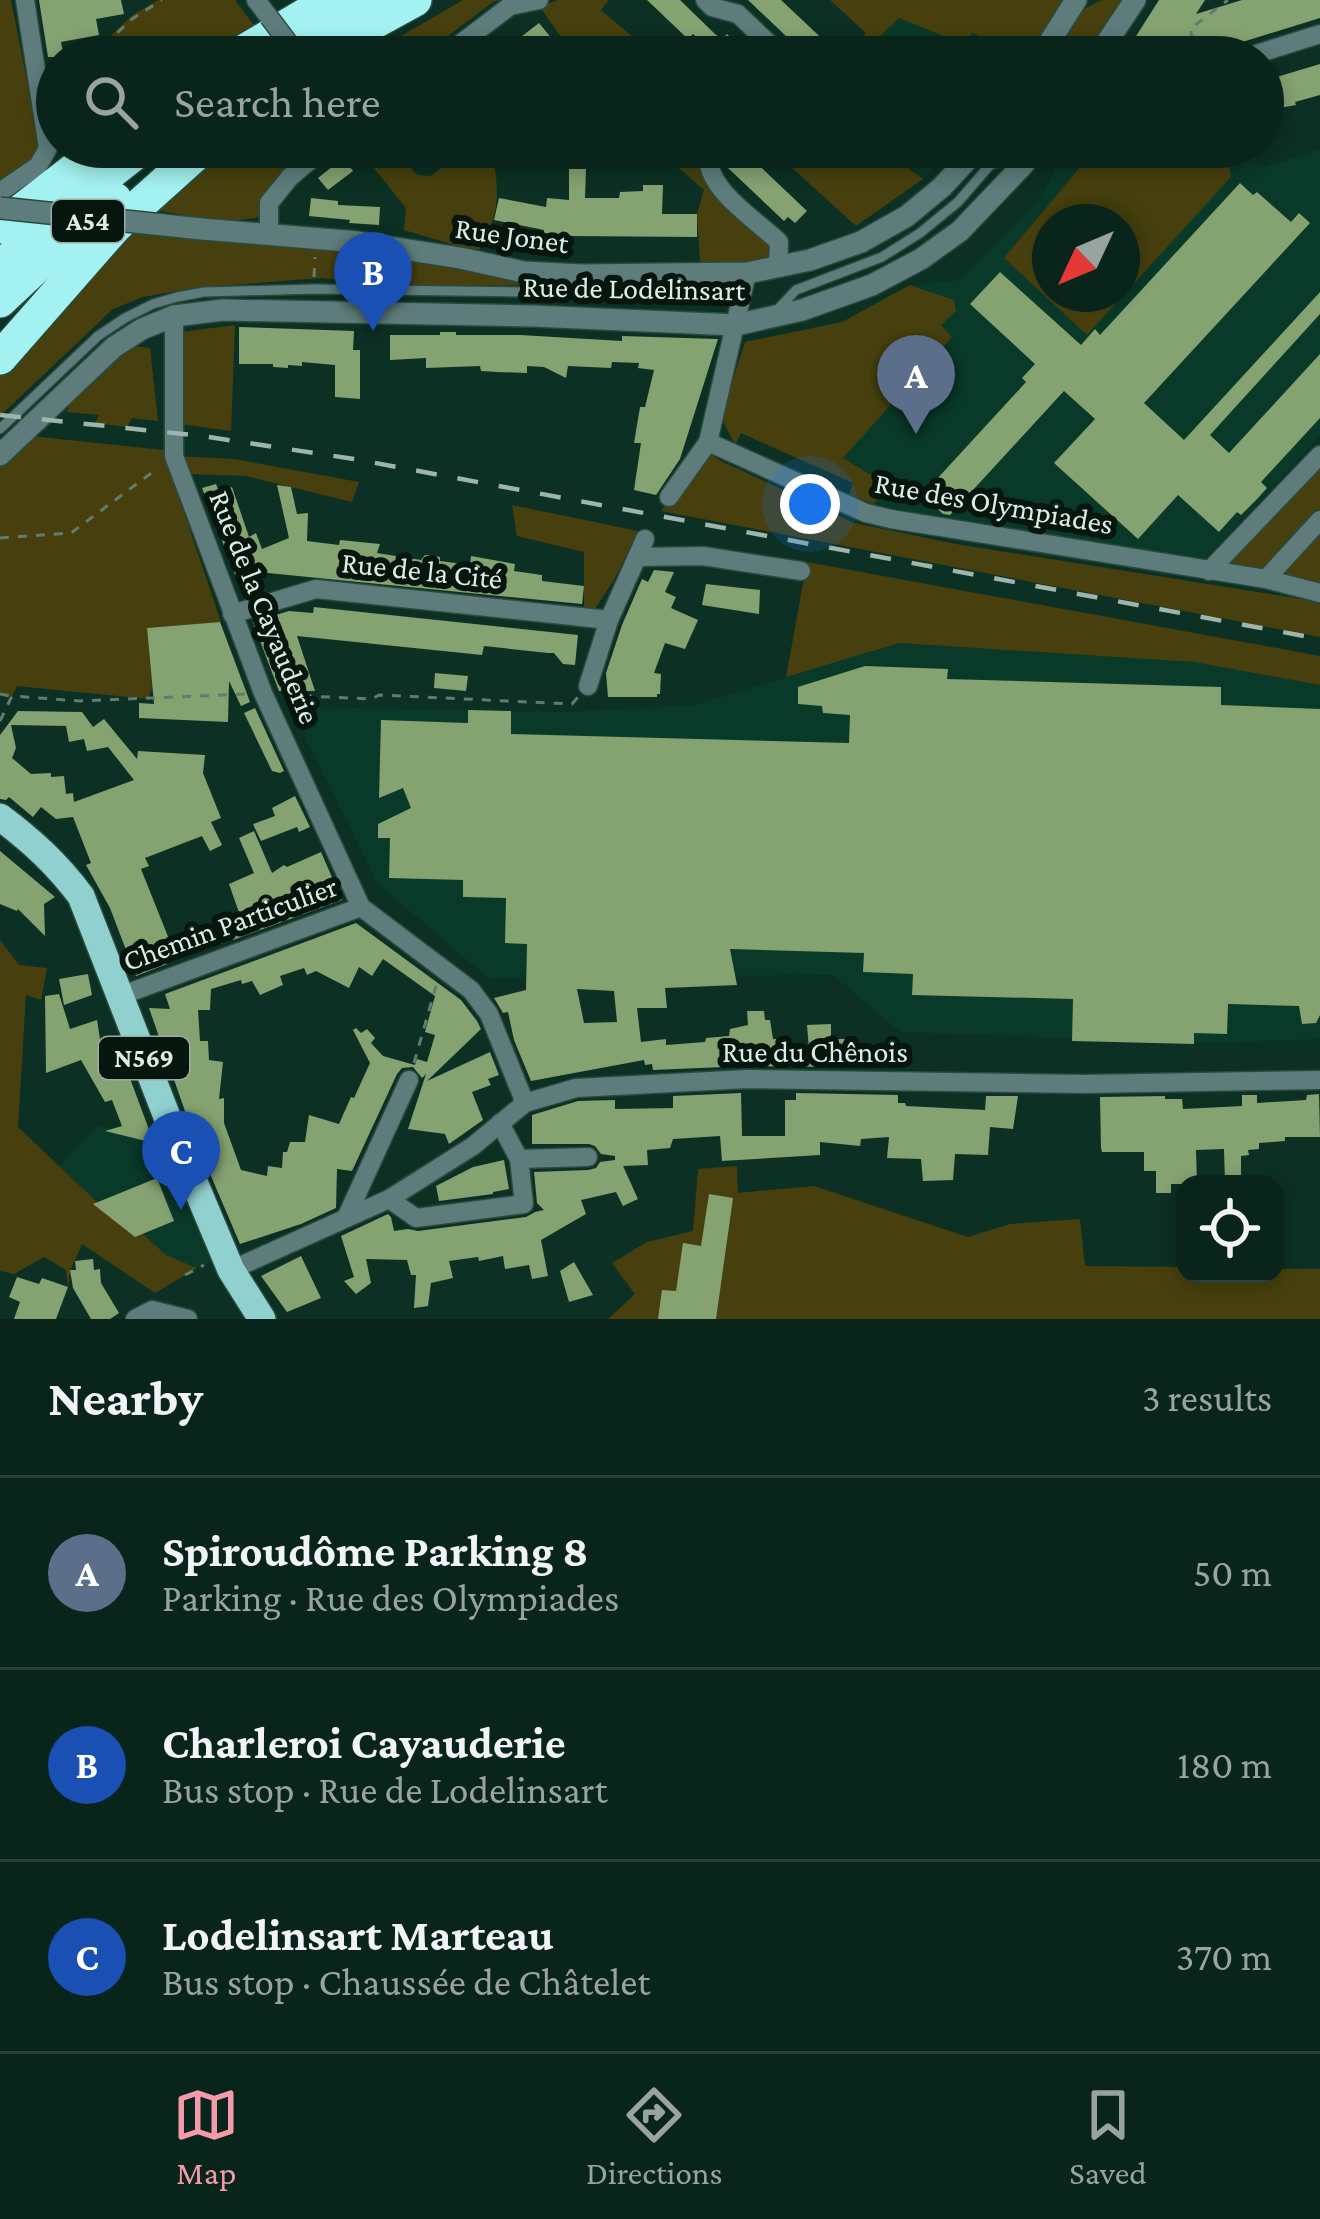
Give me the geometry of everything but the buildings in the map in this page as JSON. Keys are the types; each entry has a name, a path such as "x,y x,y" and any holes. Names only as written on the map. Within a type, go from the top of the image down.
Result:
{"highway":[{"path":"269,36 330,0"},
{"path":"306,36 366,0"},
{"path":"350,36 416,0"},
{"path":"0,227 76,168"},
{"name":"A54","path":"0,268 116,168"},
{"name":"A54","path":"0,301 65,240 156,168"},
{"path":"0,358 115,227 181,168"}],"main road":[{"name":"N569","path":"0,817 37,845 81,896 231,1270 262,1319"}],"street":[{"path":"25,0 36,73"},
{"path":"256,0 283,36"},
{"path":"471,36 510,6 539,0"},
{"path":"705,0 712,7 737,14 761,36"},
{"path":"1111,36 1135,0"},
{"path":"1054,36 1077,1"},
{"path":"1284,45 1320,34"},
{"path":"0,193 36,167"},
{"path":"269,235 269,203 301,168"},
{"path":"708,168 715,183 779,242 778,268"},
{"name":"Rue Jonet","path":"0,208 358,242 524,272 744,284 861,242 907,216 960,168"},
{"name":"Rue de Lodelinsart","path":"174,316 223,310 736,325 802,310 872,285 921,259 960,231 1020,168"},
{"path":"669,497 708,442 744,284"},
{"path":"0,455 114,347 174,316"},
{"name":"Rue de la Cayauderie","path":"174,316 174,456 263,693 361,907"},
{"name":"Rue des Olympiades","path":"708,442 866,513 1320,592"},
{"path":"1210,571 1320,455"},
{"path":"1266,579 1320,520"},
{"path":"588,686 609,620 642,548 801,572"},
{"name":"Rue de la Cité","path":"232,614 316,589 609,620"},
{"path":"361,907 471,990 489,1014 525,1103"},
{"name":"Chemin Particulier","path":"120,996 361,907"},
{"name":"Rue du Chênois","path":"231,1270 389,1199 473,1146 525,1103 576,1088 748,1079 1085,1084 1320,1081"},
{"path":"346,1218 409,1080"},
{"path":"389,1199 416,1218 524,1204 519,1159 500,1124"},
{"path":"519,1159 588,1157"},
{"path":"135,1319 152,1310 188,1319"}],"lane":[{"name":"Rue de Lodelinsart","path":"0,429 98,336 124,317 177,297 314,289 744,284"}],"path":[{"path":"114,36 162,0"},
{"path":"1192,36 1190,29 1228,0"},
{"path":"315,272 316,256"},
{"path":"0,538 71,533 174,456"},
{"path":"0,694 80,701 263,693 307,698 372,699 379,695 572,704 588,686"},
{"path":"0,722 12,696"},
{"path":"409,1080 442,967"}],"shaded area":[{"path":"0,0 11,0 36,128 36,156 32,163 0,180"},
{"path":"158,0 235,0 259,32 253,36 111,36 131,16"},
{"path":"463,0 502,0 448,36 401,36"},
{"path":"558,0 609,0 601,10 632,36 560,36 540,7"},
{"path":"830,0 1064,0 1041,36 944,36 899,18 881,36 863,36 866,33"},
{"path":"1102,0 1123,0 1100,36 1065,36 1080,11"},
{"path":"899,18 945,36 881,36"},
{"path":"1320,149 1320,436 1206,558 948,524 849,495 853,483 741,433 735,445 745,342 842,322 910,285 961,280 1032,209 1032,312 1140,312 1140,204 1037,204 1055,168 1284,168 1284,161"},
{"path":"196,168 300,168 269,216 223,222 145,208"},
{"path":"374,168 411,168 417,175 431,176 441,168 495,168 496,204 478,252 404,230 406,208"},
{"path":"679,168 711,168 712,177 772,235 771,262 700,262 697,214 704,190"},
{"path":"792,168 908,168 923,179 856,226"},
{"path":"908,168 933,168 923,179"},
{"path":"1079,168 1229,168 1231,177 1140,277 1140,204 1049,204"},
{"path":"142,223 310,238 538,285 393,286 321,278 143,297 113,309 0,416 0,369"},
{"path":"1032,225 1032,284 1004,258"},
{"path":"910,285 954,300 956,311 941,325 952,337 843,458 887,485 874,504 849,495 853,483 741,433 735,445 721,417 745,342 842,322"},
{"path":"1062,312 1108,312 1087,335"},
{"path":"235,325 231,431 180,424 174,333"},
{"path":"132,346 150,348 158,421 132,418 127,427 95,423 99,415 67,412 78,382"},
{"path":"31,436 163,450 221,622 147,628 152,688 148,699 17,686 12,696 0,694 0,461"},
{"path":"704,449 854,523 956,544 1320,602 1320,637 661,511"},
{"path":"174,456 234,459 359,482 352,502 246,476 188,474"},
{"path":"1320,456 1320,595 1210,571"},
{"path":"512,505 638,531 595,609 584,607 584,552 517,536"},
{"path":"807,562 1320,656 1320,685 1194,662 899,643 786,677"},
{"path":"899,643 1194,662 1320,684 1320,1039 1208,1043 900,1032 833,975 488,978 378,884 305,737 306,707 564,712 694,705"},
{"path":"0,940 19,965 47,968 41,1000 26,995 18,1127 97,1202 166,1255 197,1268 155,1293 82,1244 68,1288 66,1270 44,1257 14,1274 0,1271"},
{"path":"100,1125 149,1141 225,1255 197,1268 166,1255 59,1166"},
{"path":"737,1166 738,1193 814,1186 968,1237 1010,1224 1080,1219 1085,1266 1176,1267 1176,1283 1284,1283 1284,1269 1320,1269 1320,1319 608,1319 635,1294 612,1263 647,1242 693,1231 698,1169"}],"railway":[{"path":"0,415 202,436 354,459 1320,639"}],"place":[{"name":"Charleroi Cayauderie","path":"373,331"},
{"name":"Spiroudôme Parking 8","path":"916,434"},
{"name":"Lodelinsart Marteau","path":"181,1210"}]}
